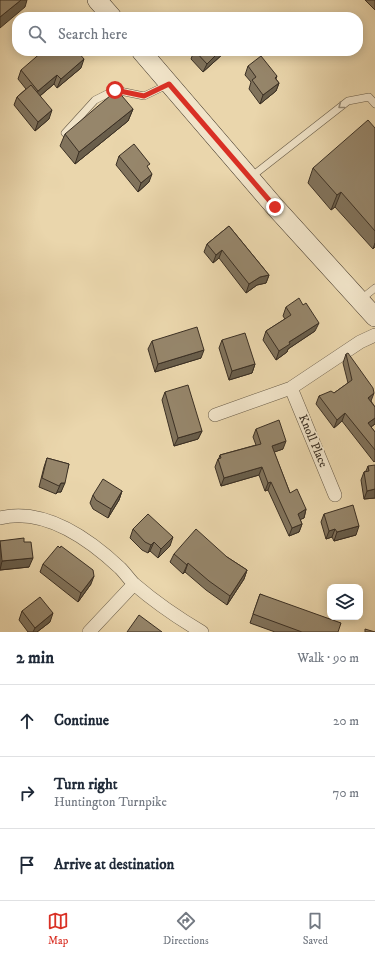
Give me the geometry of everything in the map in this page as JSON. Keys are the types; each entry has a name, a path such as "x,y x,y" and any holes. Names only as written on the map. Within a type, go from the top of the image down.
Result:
{"main road":[{"path":"97,0 108,12"},
{"path":"145,56 250,177 375,317"}],"street":[{"path":"215,414 291,388 360,342 375,335"},
{"name":"Knoll Place","path":"291,388 335,495"},
{"path":"0,518 8,516 25,517 59,525 81,536 100,551 134,584 177,617 202,632"},
{"path":"89,632 134,584"}],"lane":[{"path":"65,132 95,100 115,90 144,96 169,84"},
{"path":"250,177 348,101 369,97 375,104"},
{"path":"360,301 375,288"}],"building":[{"path":"0,0 21,0 0,17"},
{"path":"37,56 81,56 84,59 61,79 57,75 38,91 21,70"},
{"path":"200,56 215,56 207,64"},
{"path":"261,56 277,76 275,78 279,83 263,95 252,80 256,77 248,66"},
{"path":"31,85 52,110 38,122 17,97"},
{"path":"117,90 133,109 79,152 65,134"},
{"path":"368,120 375,128 375,231 341,192 337,195 313,168"},
{"path":"134,144 150,164 147,166 152,174 141,183 119,156"},
{"path":"229,226 269,275 260,277 249,284 222,250 216,255 207,244"},
{"path":"299,298 303,305 306,303 319,323 289,342 290,344 279,351 266,331 291,315 286,307"},
{"path":"197,327 204,350 158,364 152,341"},
{"path":"245,333 255,364 232,371 222,340"},
{"path":"348,353 373,388 374,393 368,398 375,407 375,418 368,423 375,432 375,450 345,413 337,420 319,396 331,391 334,393 352,380 346,354"},
{"path":"188,385 202,431 178,438 165,392"},
{"path":"279,420 286,441 272,446 290,493 297,489 306,509 298,514 302,524 292,528 271,482 268,483 262,467 224,478 218,459 221,458 220,455 261,444 256,429"},
{"path":"47,458 69,464 65,483 61,483 59,486 42,478"},
{"path":"375,465 375,489 367,491 364,472 369,471 368,466"},
{"path":"103,479 122,491 111,509 96,500 93,495"},
{"path":"353,505 359,526 337,532 335,529 329,531 324,514"},
{"path":"148,514 173,537 161,549 154,542 151,545 145,542 133,529"},
{"path":"196,529 227,557 247,570 230,596 174,554"},
{"path":"24,538 24,542 31,542 33,558 2,561 0,541"},
{"path":"58,546 60,548 61,546 93,570 94,576 81,593 43,564"},
{"path":"260,594 327,618 327,620 341,623 338,632 302,632 253,614"},
{"path":"40,597 53,613 35,628 22,611"},
{"path":"139,615 162,632 127,632"},
{"path":"365,629 375,632 365,632"}],"route":[{"path":"115,90 144,96 169,84 275,207"}]}
